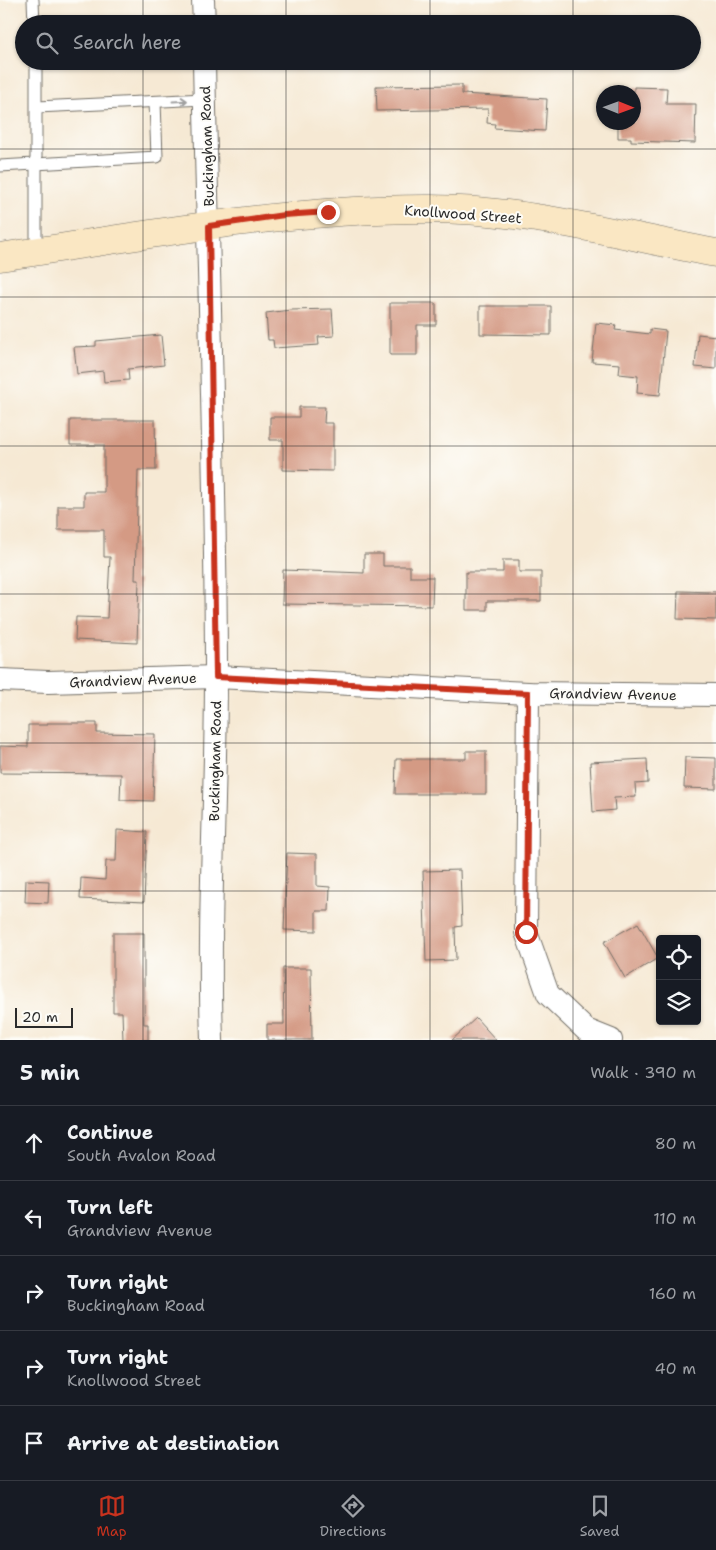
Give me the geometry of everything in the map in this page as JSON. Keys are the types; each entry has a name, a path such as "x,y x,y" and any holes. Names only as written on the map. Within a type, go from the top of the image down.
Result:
{"main road":[{"name":"Knollwood Street","path":"0,257 284,215 426,208 559,222 716,253"}],"street":[{"path":"203,0 204,15"},
{"name":"Buckingham Road","path":"204,70 209,226 216,677 210,978 212,1040"},
{"name":"Grandview Avenue","path":"0,680 48,682 216,677 528,693 716,695"},
{"path":"528,693 526,932 548,994 586,1030 610,1040"}],"lane":[{"path":"33,0 34,15"},
{"path":"36,70 36,252"},
{"path":"37,107 205,99"},
{"path":"0,166 157,157 155,102"}],"building":[{"path":"462,85 462,94 547,99 545,131 494,128 495,124 487,123 488,109 377,111 376,86"},
{"path":"641,87 667,88 666,104 696,104 695,143 631,141 631,138 618,138 618,130 641,130"},
{"path":"390,303 436,303 436,325 417,325 417,355 390,355"},
{"path":"480,306 551,306 551,335 480,334"},
{"path":"332,309 334,336 318,337 319,345 274,348 273,340 268,340 266,313"},
{"path":"596,323 616,325 615,330 650,334 650,329 666,331 660,395 637,393 638,376 619,374 620,364 592,362"},
{"path":"698,334 716,336 716,369 695,367"},
{"path":"161,335 164,365 128,369 129,380 104,382 103,371 77,374 74,347 96,346 96,341"},
{"path":"299,407 325,407 324,423 333,423 333,471 283,470 283,440 270,440 270,417 299,417"},
{"path":"70,420 155,420 156,470 138,470 135,580 139,580 137,643 75,640 76,617 107,618 110,557 104,557 104,530 58,530 58,506 84,506 84,492 104,492 104,445 70,445"},
{"path":"364,554 383,554 383,566 410,566 410,577 433,577 432,606 282,604 283,570 364,573"},
{"path":"503,560 519,560 519,572 541,572 541,601 487,601 487,610 466,610 466,572 503,572"},
{"path":"678,591 716,592 716,620 677,619"},
{"path":"47,723 97,723 97,733 155,734 153,801 120,800 121,774 0,773 0,746 28,747 28,725 47,725"},
{"path":"466,751 486,751 486,794 395,794 396,759 466,759"},
{"path":"685,757 716,758 716,789 684,788"},
{"path":"647,759 648,783 635,784 636,797 614,798 615,810 593,812 590,762"},
{"path":"117,830 147,832 144,902 80,899 81,878 105,880 106,861 116,861"},
{"path":"287,853 317,854 317,886 330,887 329,911 316,911 316,931 284,930"},
{"path":"460,870 462,926 455,927 456,960 426,961 423,871"},
{"path":"26,880 49,881 48,903 25,902"},
{"path":"638,923 656,954 656,959 625,978 604,942"},
{"path":"113,933 144,933 144,1024 148,1024 148,1040 123,1040 122,1012 113,1012"},
{"path":"283,968 311,968 312,1040 267,1040 267,1024 284,1024"},
{"path":"476,1018 496,1040 452,1040"}],"route":[{"path":"328,212 284,215 209,226 216,677 528,693 526,932"}]}
